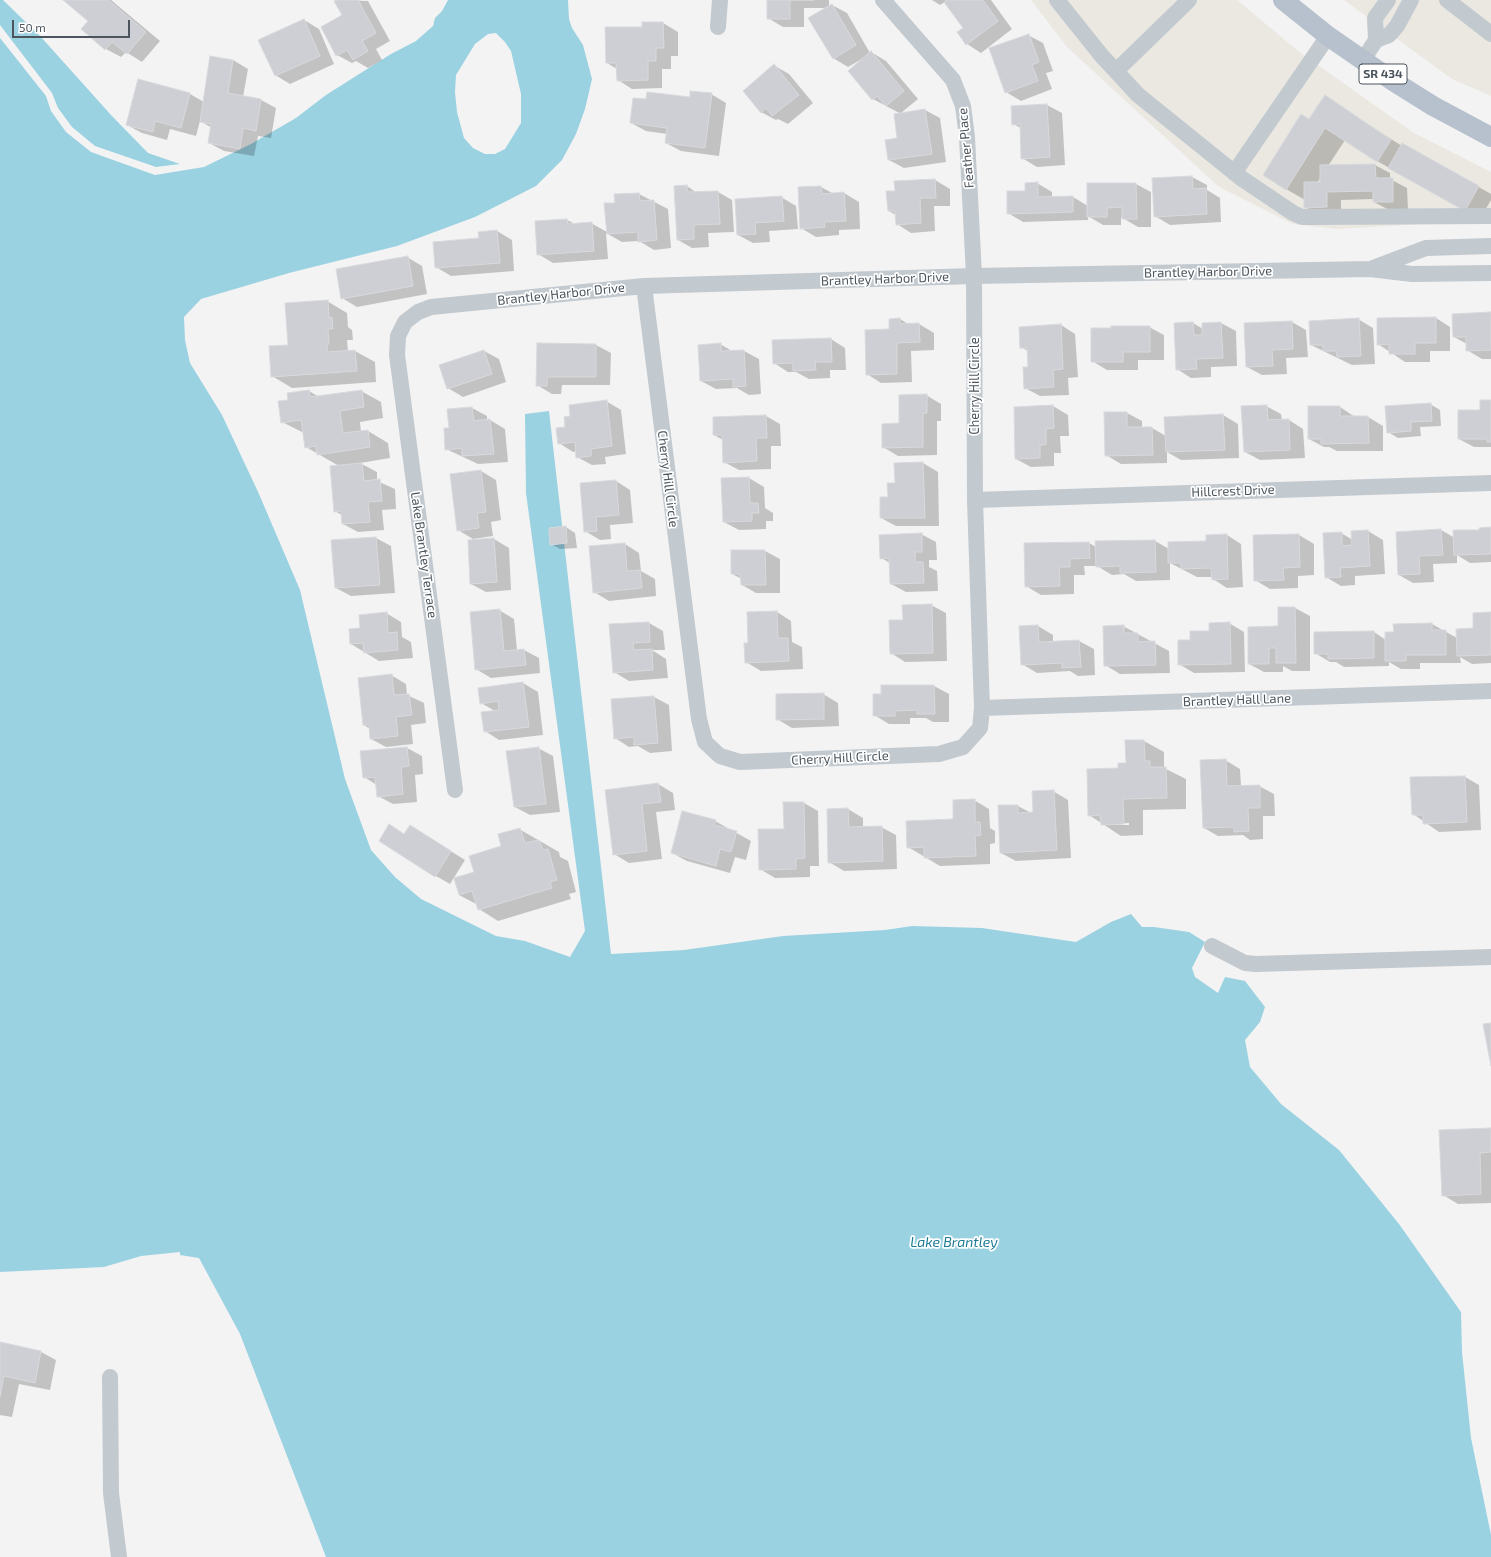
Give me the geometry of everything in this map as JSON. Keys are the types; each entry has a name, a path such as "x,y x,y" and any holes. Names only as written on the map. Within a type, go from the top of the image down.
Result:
{"main road":[{"name":"SR 434","path":"1283,0 1328,36 1363,60 1427,102 1491,137"}],"street":[{"path":"718,26 720,0"},
{"name":"Feather Place","path":"883,0 954,80 963,106 967,137 974,276"},
{"path":"1057,0 1101,56 1138,95 1234,173 1302,217 1491,216"},
{"path":"1116,72 1189,0"},
{"path":"1363,60 1376,40 1375,18 1388,0"},
{"path":"1376,40 1389,35 1397,26 1411,0"},
{"path":"1448,0 1491,34"},
{"path":"1234,173 1328,36"},
{"name":"Brantley Harbor Drive","path":"1370,270 1426,248 1491,246"},
{"name":"Brantley Harbor Drive","path":"405,322 418,312 431,307 644,286 974,276 1370,270 1412,274 1491,273"},
{"name":"Cherry Hill Circle","path":"644,286 699,719 705,742 720,756 740,762 939,754 963,747 980,728 982,708 976,500 974,276"},
{"name":"Lake Brantley Terrace","path":"405,322 398,336 397,355 455,790"},
{"name":"Hillcrest Drive","path":"976,500 1491,483"},
{"name":"Brantley Hall Lane","path":"982,708 1491,691"},
{"path":"1212,946 1246,963 1256,964 1491,957"},
{"path":"110,1377 111,1493 119,1557"}],"shaded area":[{"path":"1031,0 1237,0 1298,51 1414,133 1491,172 1491,220 1337,229 1293,224 1219,187 1067,47"},
{"path":"1344,0 1491,0 1491,96 1452,79"}],"water":[{"path":"0,0 3,0 41,37 111,115 148,153 180,164 156,167 95,146 72,127 58,108 52,93 0,25"},
{"name":"Lake Brantley","path":"448,0 568,0 569,19 572,28 583,45 592,79 585,109 576,134 562,160 536,186 475,217 397,246 289,273 201,299 184,317 185,340 190,363 222,415 259,494 300,590 345,779 371,850 395,877 421,899 496,936 525,941 570,957 585,931 526,493 525,414 549,411 611,954 684,950 783,936 885,930 912,926 982,928 1076,942 1111,922 1131,914 1142,927 1154,927 1189,932 1205,942 1192,968 1195,977 1218,993 1225,977 1245,981 1265,1007 1260,1022 1245,1040 1250,1067 1281,1104 1339,1150 1399,1224 1461,1312 1462,1352 1471,1438 1491,1535 1491,1557 326,1557 240,1334 199,1258 180,1255 180,1252 141,1256 104,1267 0,1272 0,38 46,96 51,111 66,132 91,152 155,175 204,167 251,144 296,118 326,95 391,54 416,41 433,26 435,18 442,11","holes":["496,33 511,51 521,94 521,123 505,149 495,154 485,154 473,148 464,138 457,112 455,92 456,75 475,44 488,34"]}],"building":[{"path":"63,0 108,0 146,32 127,54 112,42 105,50 81,29 88,21"},
{"path":"358,0 376,33 362,41 368,51 353,60 347,50 336,56 321,27 342,15 334,1"},
{"path":"767,0 790,0 790,19 767,19"},
{"path":"947,0 983,0 998,21 966,45 957,32 963,28 944,2"},
{"path":"832,4 856,45 833,59 808,18"},
{"path":"304,19 320,56 275,76 258,40"},
{"path":"642,22 663,22 664,48 656,48 656,61 648,61 648,80 617,81 616,63 606,63 605,27 642,27"},
{"path":"1029,34 1039,62 1032,65 1038,81 1005,93 989,48"},
{"path":"871,51 904,91 886,106 877,96 872,100 848,71"},
{"path":"210,56 233,60 228,93 261,99 256,131 243,128 240,149 208,143 211,124 200,122"},
{"path":"774,64 799,95 772,116 766,108 761,113 743,91"},
{"path":"138,79 190,93 181,128 155,121 153,132 126,125"},
{"path":"690,91 712,93 705,148 665,143 667,128 630,123 633,98 646,99 647,92 690,97"},
{"path":"1325,95 1391,140 1377,162 1325,128 1286,190 1263,175 1301,114 1309,119"},
{"path":"1047,104 1050,157 1021,159 1020,124 1012,125 1011,106"},
{"path":"925,109 932,154 888,160 885,140 897,138 894,114"},
{"path":"1402,143 1479,186 1465,211 1388,168"},
{"path":"1375,164 1376,178 1393,178 1393,202 1373,202 1373,191 1327,192 1327,207 1304,208 1304,182 1320,182 1320,165"},
{"path":"1192,176 1193,189 1206,188 1207,214 1154,217 1152,178"},
{"path":"935,179 936,198 920,198 921,223 896,225 895,211 888,211 886,191 895,191 894,181"},
{"path":"1038,182 1038,197 1073,196 1073,212 1007,214 1007,191 1025,191 1025,183"},
{"path":"1087,183 1136,183 1137,219 1122,219 1122,207 1107,208 1107,217 1087,217"},
{"path":"687,185 687,192 718,191 720,224 694,225 694,239 677,240 674,186"},
{"path":"821,186 822,194 844,192 846,221 824,222 825,227 800,229 798,187"},
{"path":"639,193 640,201 654,200 657,240 638,242 638,232 607,234 604,203 615,203 614,194"},
{"path":"782,196 784,221 755,223 756,234 737,235 735,199"},
{"path":"567,219 568,224 592,222 594,251 537,255 535,221"},
{"path":"497,230 500,263 435,268 433,242 479,238 478,232"},
{"path":"408,256 413,286 341,299 336,269"},
{"path":"328,300 329,318 332,317 333,329 328,329 329,344 327,344 327,352 355,350 357,371 271,377 269,346 288,345 285,303"},
{"path":"1491,312 1491,350 1466,351 1466,337 1453,337 1452,314"},
{"path":"1436,317 1436,343 1415,343 1415,354 1389,354 1389,344 1377,345 1377,318"},
{"path":"900,318 900,324 919,323 920,342 897,343 897,374 866,375 865,330 889,329 889,319"},
{"path":"1359,318 1361,356 1337,357 1336,351 1323,351 1323,345 1310,345 1309,321"},
{"path":"1292,321 1293,349 1272,350 1273,366 1246,367 1244,323"},
{"path":"1193,322 1194,335 1202,335 1202,323 1221,322 1223,358 1196,359 1197,369 1176,370 1174,323"},
{"path":"1061,324 1063,369 1053,370 1054,387 1024,389 1023,367 1028,367 1027,348 1020,348 1019,327"},
{"path":"1111,326 1150,326 1150,352 1123,352 1123,362 1091,362 1091,328 1111,328"},
{"path":"831,338 832,362 815,362 816,370 793,371 793,363 773,364 772,340"},
{"path":"537,343 596,344 596,377 547,377 547,386 536,386"},
{"path":"721,343 721,351 744,350 746,386 733,387 733,379 700,381 698,345"},
{"path":"484,350 492,374 447,389 439,365"},
{"path":"309,390 310,397 362,390 364,407 340,411 343,433 368,430 370,447 317,455 316,446 305,448 301,420 281,423 278,401 288,400 287,393"},
{"path":"927,394 927,413 923,413 923,447 882,448 882,424 899,423 899,395"},
{"path":"607,400 612,446 591,449 591,456 576,458 575,442 558,444 556,428 565,427 564,417 570,416 569,405"},
{"path":"1480,400 1491,400 1491,442 1487,442 1487,439 1458,439 1458,410 1480,410"},
{"path":"1431,403 1432,421 1411,422 1411,431 1387,433 1385,406"},
{"path":"1053,405 1054,428 1046,429 1046,445 1040,445 1040,458 1015,459 1014,407"},
{"path":"1267,405 1268,420 1289,419 1290,450 1244,452 1241,406"},
{"path":"1308,406 1340,406 1340,416 1368,416 1369,443 1321,444 1321,439 1308,439"},
{"path":"472,407 474,421 490,419 494,454 462,456 462,448 445,450 444,428 449,428 447,409"},
{"path":"1104,412 1127,412 1127,427 1152,427 1153,455 1105,456"},
{"path":"1223,414 1225,450 1166,452 1164,417"},
{"path":"766,415 767,438 756,438 757,461 723,463 722,435 713,435 713,417"},
{"path":"923,462 925,518 880,518 880,497 888,497 887,483 895,483 894,463"},
{"path":"362,463 364,481 380,479 382,501 368,502 370,522 342,524 341,511 334,512 330,466"},
{"path":"481,470 486,512 477,513 479,528 457,531 450,474"},
{"path":"749,477 750,503 758,503 759,513 752,513 752,521 723,522 721,478"},
{"path":"616,480 619,515 596,517 597,531 584,532 580,483"},
{"path":"566,526 567,543 550,545 549,528"},
{"path":"1491,527 1491,554 1454,555 1453,530 1479,530 1479,528"},
{"path":"1441,529 1443,555 1419,556 1420,574 1398,575 1396,532"},
{"path":"1368,530 1370,566 1340,568 1341,577 1325,578 1323,533 1342,532 1342,546 1352,545 1351,531"},
{"path":"922,533 922,552 915,552 915,562 923,562 924,583 890,584 889,558 880,559 879,535"},
{"path":"1227,534 1228,579 1212,580 1211,568 1181,569 1181,563 1168,563 1168,542 1206,541 1206,535"},
{"path":"1299,534 1300,567 1283,568 1284,580 1254,581 1253,535"},
{"path":"376,537 380,585 335,588 331,540"},
{"path":"494,538 497,582 470,584 468,540"},
{"path":"1155,540 1156,572 1120,573 1120,566 1096,567 1095,541"},
{"path":"1089,542 1090,558 1070,559 1070,567 1059,567 1060,586 1025,587 1024,543"},
{"path":"625,543 627,571 640,570 642,588 593,593 589,546"},
{"path":"731,550 765,550 766,585 741,585 740,574 731,574"},
{"path":"932,604 933,653 890,654 889,620 903,620 902,605"},
{"path":"1278,607 1295,607 1296,663 1276,663 1276,648 1269,648 1269,664 1248,664 1248,627 1278,626"},
{"path":"500,609 504,651 524,649 526,665 475,670 470,612"},
{"path":"777,611 778,638 788,638 789,661 745,663 744,643 748,643 747,612"},
{"path":"387,612 388,633 397,632 398,650 364,653 363,643 350,644 349,629 360,628 359,615"},
{"path":"1491,612 1491,655 1457,656 1456,629 1473,628 1473,613"},
{"path":"649,622 650,642 633,643 634,650 652,649 653,670 613,673 609,624"},
{"path":"1230,622 1231,664 1178,665 1178,640 1190,640 1190,631 1209,631 1209,623"},
{"path":"1432,623 1432,630 1446,630 1446,655 1406,655 1406,661 1385,661 1385,632 1394,632 1393,624"},
{"path":"1038,625 1039,642 1079,640 1081,667 1062,668 1062,663 1021,665 1019,626"},
{"path":"1124,625 1124,633 1138,633 1138,642 1155,641 1156,665 1104,666 1103,626"},
{"path":"1374,631 1374,658 1328,659 1328,654 1314,654 1314,632"},
{"path":"392,674 394,695 409,694 412,715 396,717 398,736 370,739 369,725 363,725 358,678"},
{"path":"523,682 529,727 484,732 481,712 499,710 498,701 480,704 478,688"},
{"path":"881,685 934,685 935,714 917,714 917,710 895,711 895,716 873,716 873,694 881,694"},
{"path":"824,693 824,719 776,720 776,694"},
{"path":"654,696 658,743 634,745 634,737 614,739 611,699"},
{"path":"1125,740 1144,740 1145,761 1150,761 1150,767 1166,767 1167,798 1123,799 1124,824 1101,825 1100,815 1088,816 1087,769 1118,768 1118,763 1126,763"},
{"path":"407,747 409,766 401,767 403,794 377,797 375,777 363,778 360,751"},
{"path":"539,747 546,804 514,807 506,751"},
{"path":"1226,759 1227,786 1260,785 1260,808 1248,808 1249,831 1234,832 1234,827 1203,828 1200,760"},
{"path":"1465,776 1467,822 1423,824 1423,815 1412,815 1410,777"},
{"path":"658,783 661,802 642,804 647,851 613,855 605,790"},
{"path":"1054,790 1057,850 1000,853 998,805 1018,805 1018,813 1033,812 1032,791"},
{"path":"975,799 975,822 980,822 981,835 975,836 976,856 924,858 924,847 907,848 906,821 953,819 953,800"},
{"path":"783,802 804,802 805,858 796,859 796,869 759,870 758,829 784,829"},
{"path":"848,808 849,827 882,826 883,861 828,863 827,809"},
{"path":"682,811 716,820 714,825 737,831 731,852 720,849 716,866 671,853"},
{"path":"389,824 404,834 410,825 451,851 435,877 379,841"},
{"path":"520,828 525,843 539,840 543,850 548,849 557,880 550,882 552,888 478,910 472,891 459,895 454,878 474,872 469,856 501,846 498,834"},
{"path":"1491,1023 1491,1066 1483,1024"},
{"path":"1491,1128 1491,1152 1480,1153 1481,1194 1442,1196 1439,1130"},
{"path":"0,1342 41,1351 35,1383 4,1376 0,1397"}]}
